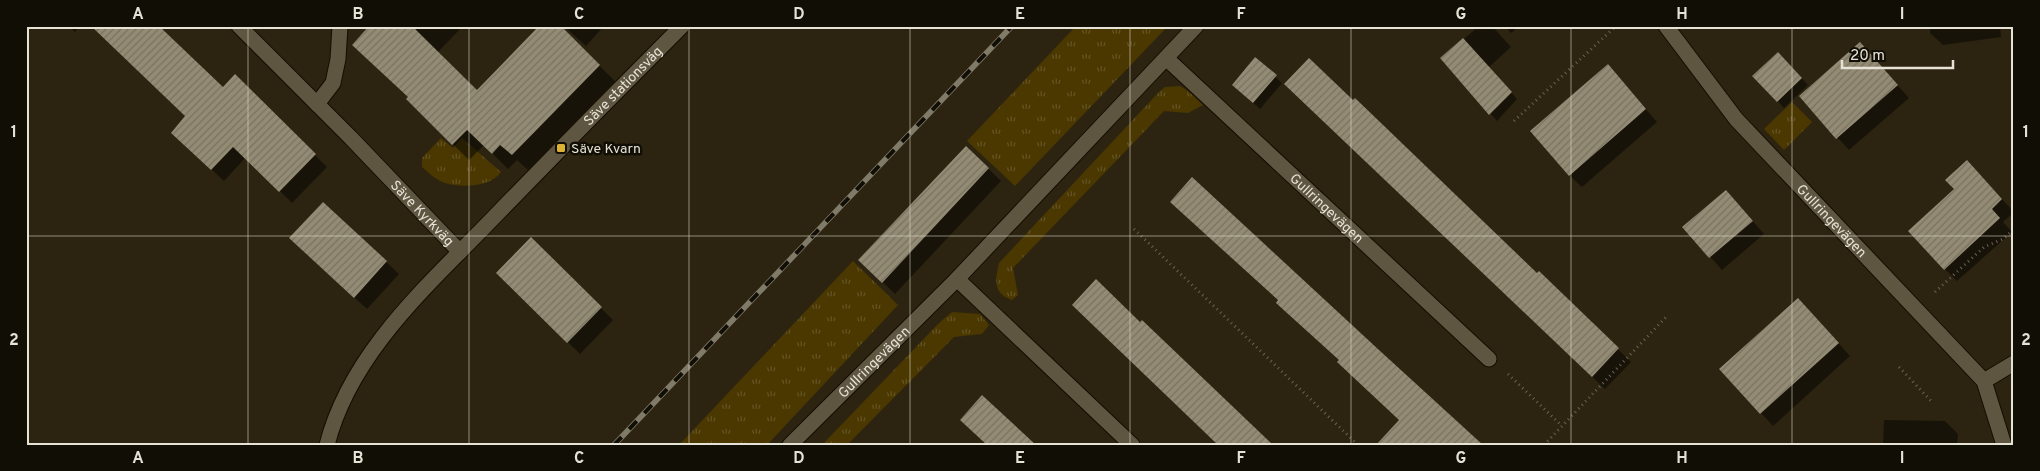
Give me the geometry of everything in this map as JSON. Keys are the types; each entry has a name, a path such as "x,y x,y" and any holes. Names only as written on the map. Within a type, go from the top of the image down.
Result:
{"street":[{"name":"Säve Kyrkväg","path":"239,26 318,104 460,252 398,317 361,367 335,416 327,445"},
{"path":"318,104 332,83 338,59 340,26"},
{"name":"Säve stationsväg","path":"460,252 682,26"},
{"name":"Gullringevägen","path":"790,445 957,279 1196,26"},
{"name":"Gullringevägen","path":"1666,26 1736,119 1984,381"},
{"name":"Gullringevägen","path":"1166,58 1489,359"},
{"path":"957,279 1132,445"},
{"path":"2004,445 1984,381 2014,363"}],"path":[{"path":"1514,121 1616,26"},
{"path":"1134,229 1358,445"},
{"path":"1916,309 1984,247 2003,239 2014,229"},
{"path":"1544,445 1667,316"},
{"path":"1489,359 1511,376 1562,426"},
{"path":"1899,367 1932,402"}],"green space":[{"path":"1076,26 1168,26 1015,186 967,141"},
{"path":"1180,86 1203,105 1188,113 1164,111 1013,268 1018,295 1012,300 1001,294 996,281 999,263 1159,92 1165,87"},
{"path":"1792,102 1812,122 1784,150 1764,129"},
{"path":"441,138 453,148 462,138 501,172 490,181 476,185 452,185 439,180 422,167 422,158"},
{"path":"853,261 898,305 767,445 679,445"},
{"path":"952,312 980,314 989,325 982,334 954,337 847,445 822,445 939,323"}],"building":[{"path":"91,26 159,26 223,87 235,74 316,154 279,192 233,147 211,170 171,133 185,116"},
{"path":"369,26 412,26 477,90 539,26 561,26 600,65 512,155 500,145 492,154 467,130 452,145 406,99 408,97 352,45"},
{"path":"1463,38 1512,92 1489,115 1440,58"},
{"path":"1860,42 1898,85 1836,139 1799,96"},
{"path":"1778,52 1802,78 1777,102 1752,76"},
{"path":"1255,57 1277,75 1253,103 1232,85"},
{"path":"1309,58 1353,100 1355,98 1537,273 1539,271 1619,348 1592,377 1284,84"},
{"path":"1608,64 1646,109 1569,176 1530,131"},
{"path":"966,146 989,168 882,283 858,260"},
{"path":"1967,160 2002,199 1992,209 2000,218 1944,270 1908,231 1954,189 1945,180"},
{"path":"1192,177 1483,445 1376,445 1399,420 1337,362 1339,360 1276,303 1278,300 1170,202"},
{"path":"1726,190 1753,221 1709,258 1682,227"},
{"path":"323,202 387,261 354,298 289,238"},
{"path":"531,237 602,307 567,343 496,273"},
{"path":"1096,279 1140,322 1142,320 1273,445 1218,445 1072,305"},
{"path":"1798,298 1839,343 1760,414 1719,369"},
{"path":"982,395 1036,445 987,445 960,420"}],"railway":[{"path":"614,445 1012,26"}],"place":[{"name":"Säve Kvarn","path":"561,148"}]}
